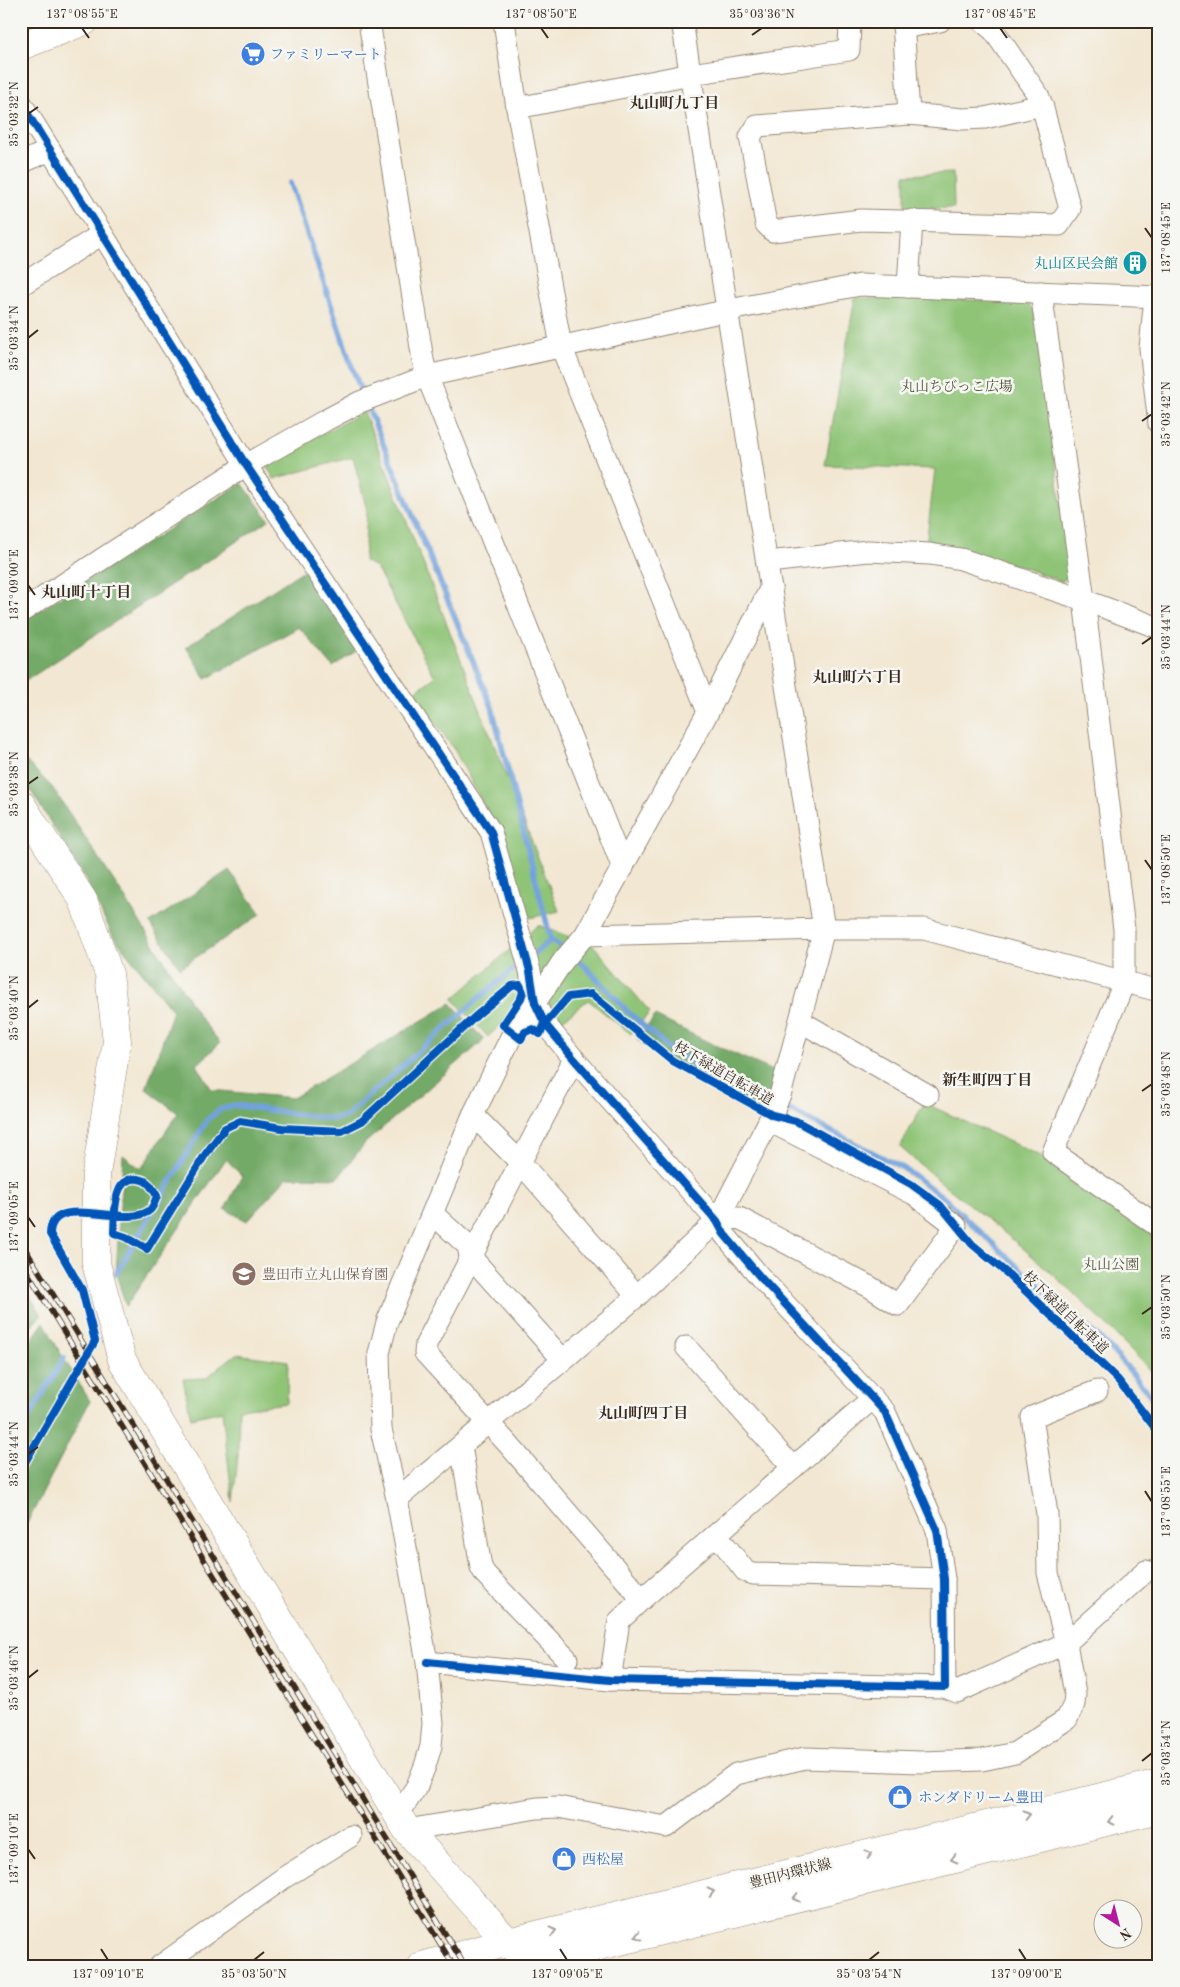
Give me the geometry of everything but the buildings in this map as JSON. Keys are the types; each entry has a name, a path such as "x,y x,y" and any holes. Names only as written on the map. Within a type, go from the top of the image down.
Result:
{"street":[{"path":"21,46 85,21"},
{"path":"369,21 427,376 623,868"},
{"path":"504,21 517,108 561,346 708,712"},
{"path":"397,1499 637,1296 717,1221 771,1117 781,1092 824,929 729,310 682,21"},
{"path":"517,108 691,74 849,50 850,21"},
{"path":"909,114 903,25 940,21"},
{"path":"982,21 994,31 1038,95 1042,105 1070,209 1059,225 861,220 772,231 766,224 750,137 757,126 909,114 963,119 985,118 1042,105"},
{"path":"21,103 246,465 491,832 530,971 535,1003 545,1024 717,1221 724,1234 760,1278 885,1412 937,1530 944,1579 945,1687"},
{"path":"21,163 50,150"},
{"path":"908,287 912,220"},
{"path":"21,285 102,234"},
{"path":"21,612 246,465 360,402 427,376 729,310 860,285 1157,297 1150,348 1156,380 1159,424"},
{"path":"1041,292 1084,600 1124,929 1124,983 1053,1152 1159,1227"},
{"path":"768,562 868,552 930,554 961,559 1084,600 1159,628"},
{"path":"403,1822 425,1766 431,1746 433,1723 427,1662 397,1499 380,1429 380,1353 387,1322 473,1115 513,1032 563,961 583,938 708,712 771,587"},
{"path":"21,804 83,900 110,974 117,1041 96,1174 96,1263 122,1360 403,1822 522,1959"},
{"path":"583,938 824,929 924,929 1159,991"},
{"path":"800,1021 928,1095"},
{"path":"574,1059 470,1256 426,1344 425,1353 642,1599"},
{"path":"473,1115 519,1161 637,1296"},
{"path":"717,1221 739,1218 870,1287 898,1305 956,1226 914,1194 771,1117"},
{"path":"433,1214 468,1246 470,1256 563,1360"},
{"path":"686,1347 793,1468"},
{"path":"403,1822 558,1807 666,1827 736,1774 805,1758 920,1762 982,1760 1015,1753 1067,1719 1074,1704 1075,1694 1066,1643 1048,1573 1047,1514 1032,1417 1097,1391"},
{"path":"610,1680 619,1621 873,1398"},
{"path":"461,1446 481,1567 485,1574 567,1659"},
{"path":"717,1536 746,1572 753,1574 944,1579"},
{"path":"427,1662 610,1680 945,1687 957,1692 1066,1643 1146,1571"},
{"name":"豊田内環状線","path":"522,1959 1159,1783"},
{"name":"豊田内環状線","path":"422,1966 522,1959 1159,1809"},
{"path":"160,1966 285,1877 351,1836"}],"green space":[{"path":"953,173 954,208 905,209 905,175"},
{"name":"丸山ちびっこ広場","path":"855,298 1025,301 1036,312 1070,574 1062,582 1022,567 965,551 926,546 935,469 825,465"},
{"path":"364,412 559,911 530,918 503,841 455,751 414,692 435,677 376,567 364,561 367,511 353,457 274,479 265,463"},
{"path":"242,483 269,520 21,684 21,622"},
{"path":"304,570 359,649 333,667 299,627 206,679 186,647"},
{"path":"21,756 52,787 201,1019 220,1043 197,1065 212,1090 293,1098 451,1003 484,1040 365,1143 338,1178 287,1177 247,1221 225,1209 242,1176 226,1159 126,1306 116,1274 123,1155 141,1169 178,1113 146,1089 173,1011 113,936 83,875 21,775"},
{"path":"229,870 261,914 180,968 150,923"},
{"path":"538,925 594,946 650,1012 631,1034 588,1000 560,1022 525,1001 488,1037 453,999"},
{"path":"655,1016 780,1074 760,1119 637,1040"},
{"name":"丸山公園","path":"924,1103 1041,1156 1159,1240 1159,1379 1100,1318 1054,1275 900,1147"},
{"path":"21,1282 42,1315 21,1336"},
{"path":"44,1322 90,1401 21,1535 21,1355"},
{"path":"236,1354 288,1361 287,1403 239,1409 238,1456 233,1502 222,1411 191,1418 183,1379 206,1378"}],"waterway":[{"path":"290,183 363,396"},
{"path":"367,405 492,707 551,940 566,951"},
{"path":"531,956 551,940"},
{"path":"573,957 584,965 628,1012 671,1050 718,1077 766,1098 903,1168 943,1197 1020,1269 1102,1340 1159,1406"},
{"path":"116,1274 207,1120 219,1110 234,1105 332,1119 346,1116 480,997 524,961"},
{"path":"21,1431 64,1358"}],"railway":[{"path":"21,1242 465,1966"},
{"path":"21,1262 454,1966"}],"cycle path":[{"path":"21,103 246,465 491,832 530,971 535,1003 545,1024 717,1221 724,1234 761,1278 885,1412 937,1530 944,1579 945,1687 610,1680 427,1662"},
{"name":"枝下緑道自転車道","path":"21,1469 95,1341 82,1290 50,1234 54,1221 63,1214 76,1212 92,1213 109,1215 125,1216 139,1215 150,1210 157,1196 149,1184 138,1179 130,1180 123,1184 119,1190 115,1207 115,1217 114,1233 126,1237 147,1249 205,1155 225,1128 240,1121 282,1128 342,1131 362,1121 477,1015 512,986 520,985 523,992 521,998 503,1025 521,1039 525,1032 533,1029 540,1034 545,1024 568,997 591,994 673,1061 772,1115 796,1121 911,1184 940,1205 972,1244 1009,1275 1118,1380 1159,1433"}],"place":[{"name":"ファミリーマート","path":"253,54"},
{"name":"丸山区民会館","path":"1135,263"},
{"name":"豊田市立丸山保育園","path":"244,1274"},
{"name":"ホンダドリーム豊田","path":"900,1797"},
{"name":"西松屋","path":"564,1859"}],"district":[{"name":"丸山町九丁目","path":"674,103"},
{"name":"丸山町十丁目","path":"86,592"},
{"name":"丸山町六丁目","path":"857,677"},
{"name":"新生町四丁目","path":"987,1080"},
{"name":"丸山町四丁目","path":"643,1413"}]}
